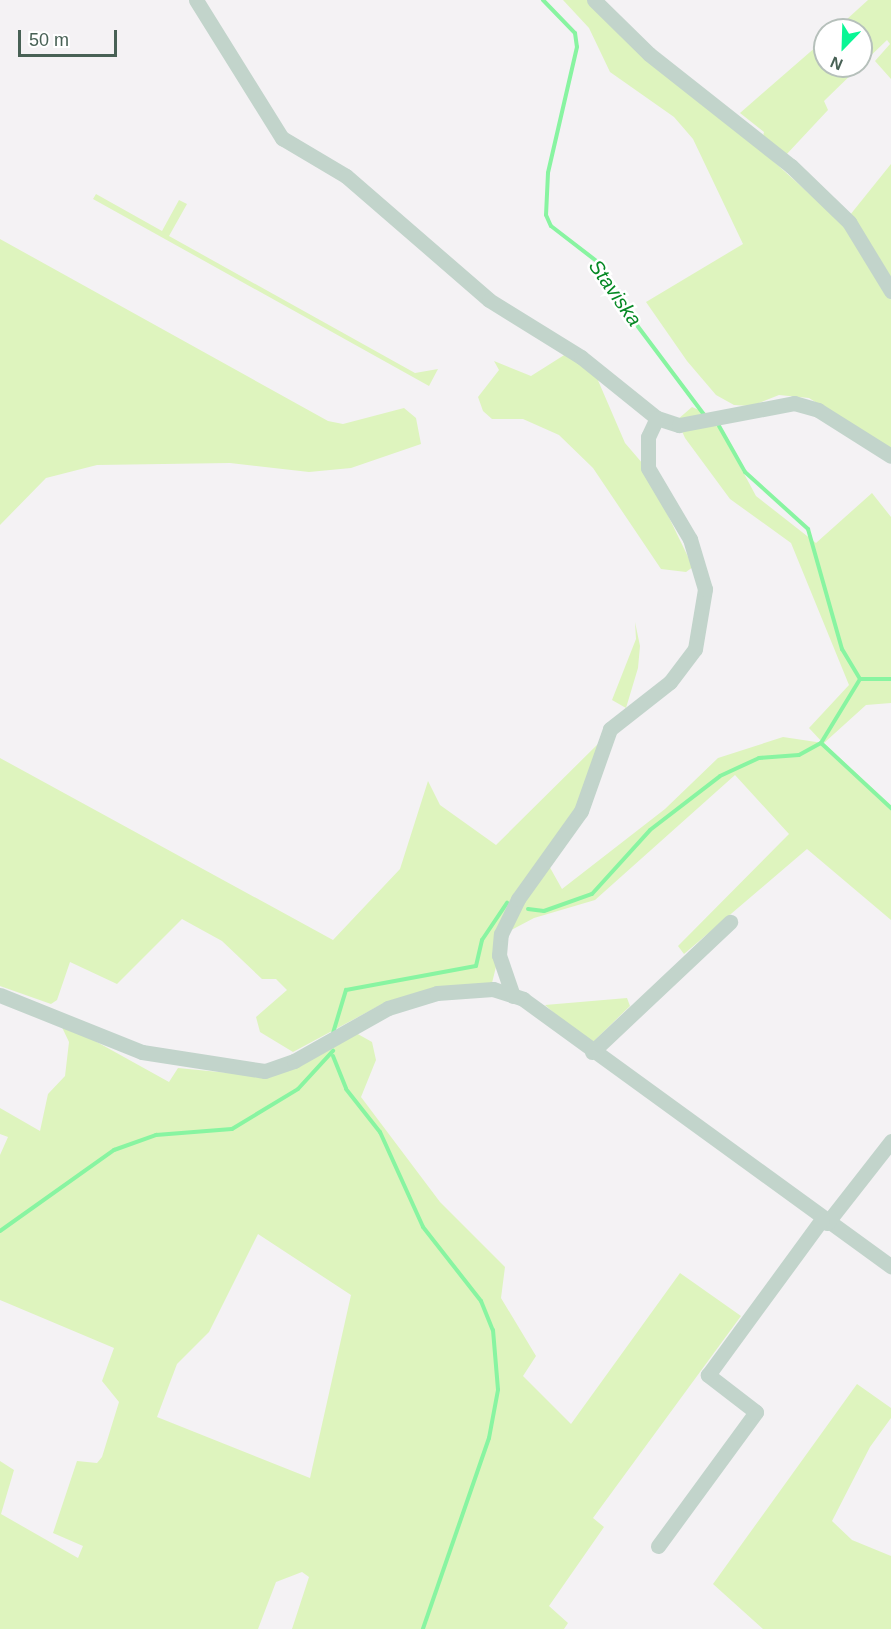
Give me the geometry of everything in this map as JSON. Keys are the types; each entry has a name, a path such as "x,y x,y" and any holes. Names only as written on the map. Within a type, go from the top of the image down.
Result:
{"street":[{"path":"195,0 282,138 346,176 489,300 581,357 657,418 679,425 794,403 818,410 891,456"},
{"path":"594,0 649,54 791,166 849,222 891,291"},
{"path":"513,996 499,955 501,934 518,899 581,811 610,729 670,682 698,638 705,589 690,539 648,468 648,437 657,418"},
{"path":"592,1052 730,922"},
{"path":"0,995 142,1052 265,1071 294,1061 398,1005 437,993 494,989 513,996 891,1266"},
{"path":"658,1546 756,1412 708,1375 825,1221 891,1141"}],"green space":[{"path":"563,0 603,0 649,49 843,224 869,259 891,300 891,450 809,398 779,395 751,406 734,405 716,395 687,361 646,302 743,244 693,139 674,117 610,72 589,28"},
{"path":"868,0 891,0 891,79 875,61 890,44 887,40 873,53 873,18 848,18"},
{"path":"813,49 813,78 848,78 824,101 828,110 785,156 762,141 764,132 740,113"},
{"path":"891,164 891,281 850,215"},
{"path":"96,194 162,231 179,200 187,204 169,236 415,373 438,369 429,386 93,199"},
{"path":"0,239 328,421 343,424 404,408 416,418 421,444 351,468 309,472 230,463 97,465 46,478 0,525"},
{"path":"569,352 597,378 625,443 643,464 693,567 686,572 661,569 593,468 559,435 523,419 492,419 483,411 478,397 499,370 494,361 531,376"},
{"path":"692,407 713,416 756,496 816,543 872,493 891,517 891,703 866,705 824,743 891,806 891,920 807,849 684,954 678,946 789,834 735,775 595,900 534,918 504,934 492,983 386,1002 293,1052 260,1032 256,1017 287,990 276,979 262,979 222,941 182,919 117,984 70,962 57,1000 51,1004 0,986 0,758 333,940 400,869 428,781 440,805 496,845 603,739 591,780 548,864 562,889 665,809 718,758 783,737 823,743 809,728 849,685 791,543 730,499 685,438 677,420"},
{"path":"635,622 640,646 638,668 626,708 612,700 636,639"},
{"path":"627,998 630,1006 590,1045 545,1005"},
{"path":"59,1021 169,1082 178,1068 239,1074 356,1033 372,1042 376,1060 361,1097 440,1202 505,1267 501,1298 536,1356 523,1376 571,1424 680,1273 741,1316 593,1518 604,1527 549,1606 568,1623 564,1629 292,1629 309,1577 302,1572 276,1582 258,1629 0,1629 0,1461 14,1470 1,1514 78,1558 83,1546 53,1533 77,1461 97,1463 102,1457 119,1402 102,1381 114,1348 0,1300 0,1155 8,1137 0,1134 0,1108 40,1131 48,1094 65,1076 69,1042","holes":["258,1234 351,1295 310,1478 157,1417 177,1364 209,1332"]},
{"path":"857,1384 891,1408 891,1418 870,1447 832,1521 852,1540 891,1556 891,1629 763,1629 713,1584"}],"waterway":[{"name":"Staviska","path":"543,0 575,33 577,47 548,173 546,215 551,226 599,263 633,320 705,416"},
{"name":"Staviska","path":"719,426 745,472 808,529 842,649 860,679 891,679"},
{"path":"528,909 544,911 592,894 650,830 720,776 759,758 799,755 821,743 860,679"},
{"path":"821,743 891,808"},
{"path":"333,1033 346,990 476,966 482,940 507,903"},
{"path":"0,1231 114,1150 156,1135 232,1129 298,1089 333,1051"},
{"path":"333,1056 346,1089 380,1132 423,1227 481,1301 493,1330 498,1390 489,1438 423,1629"}]}
